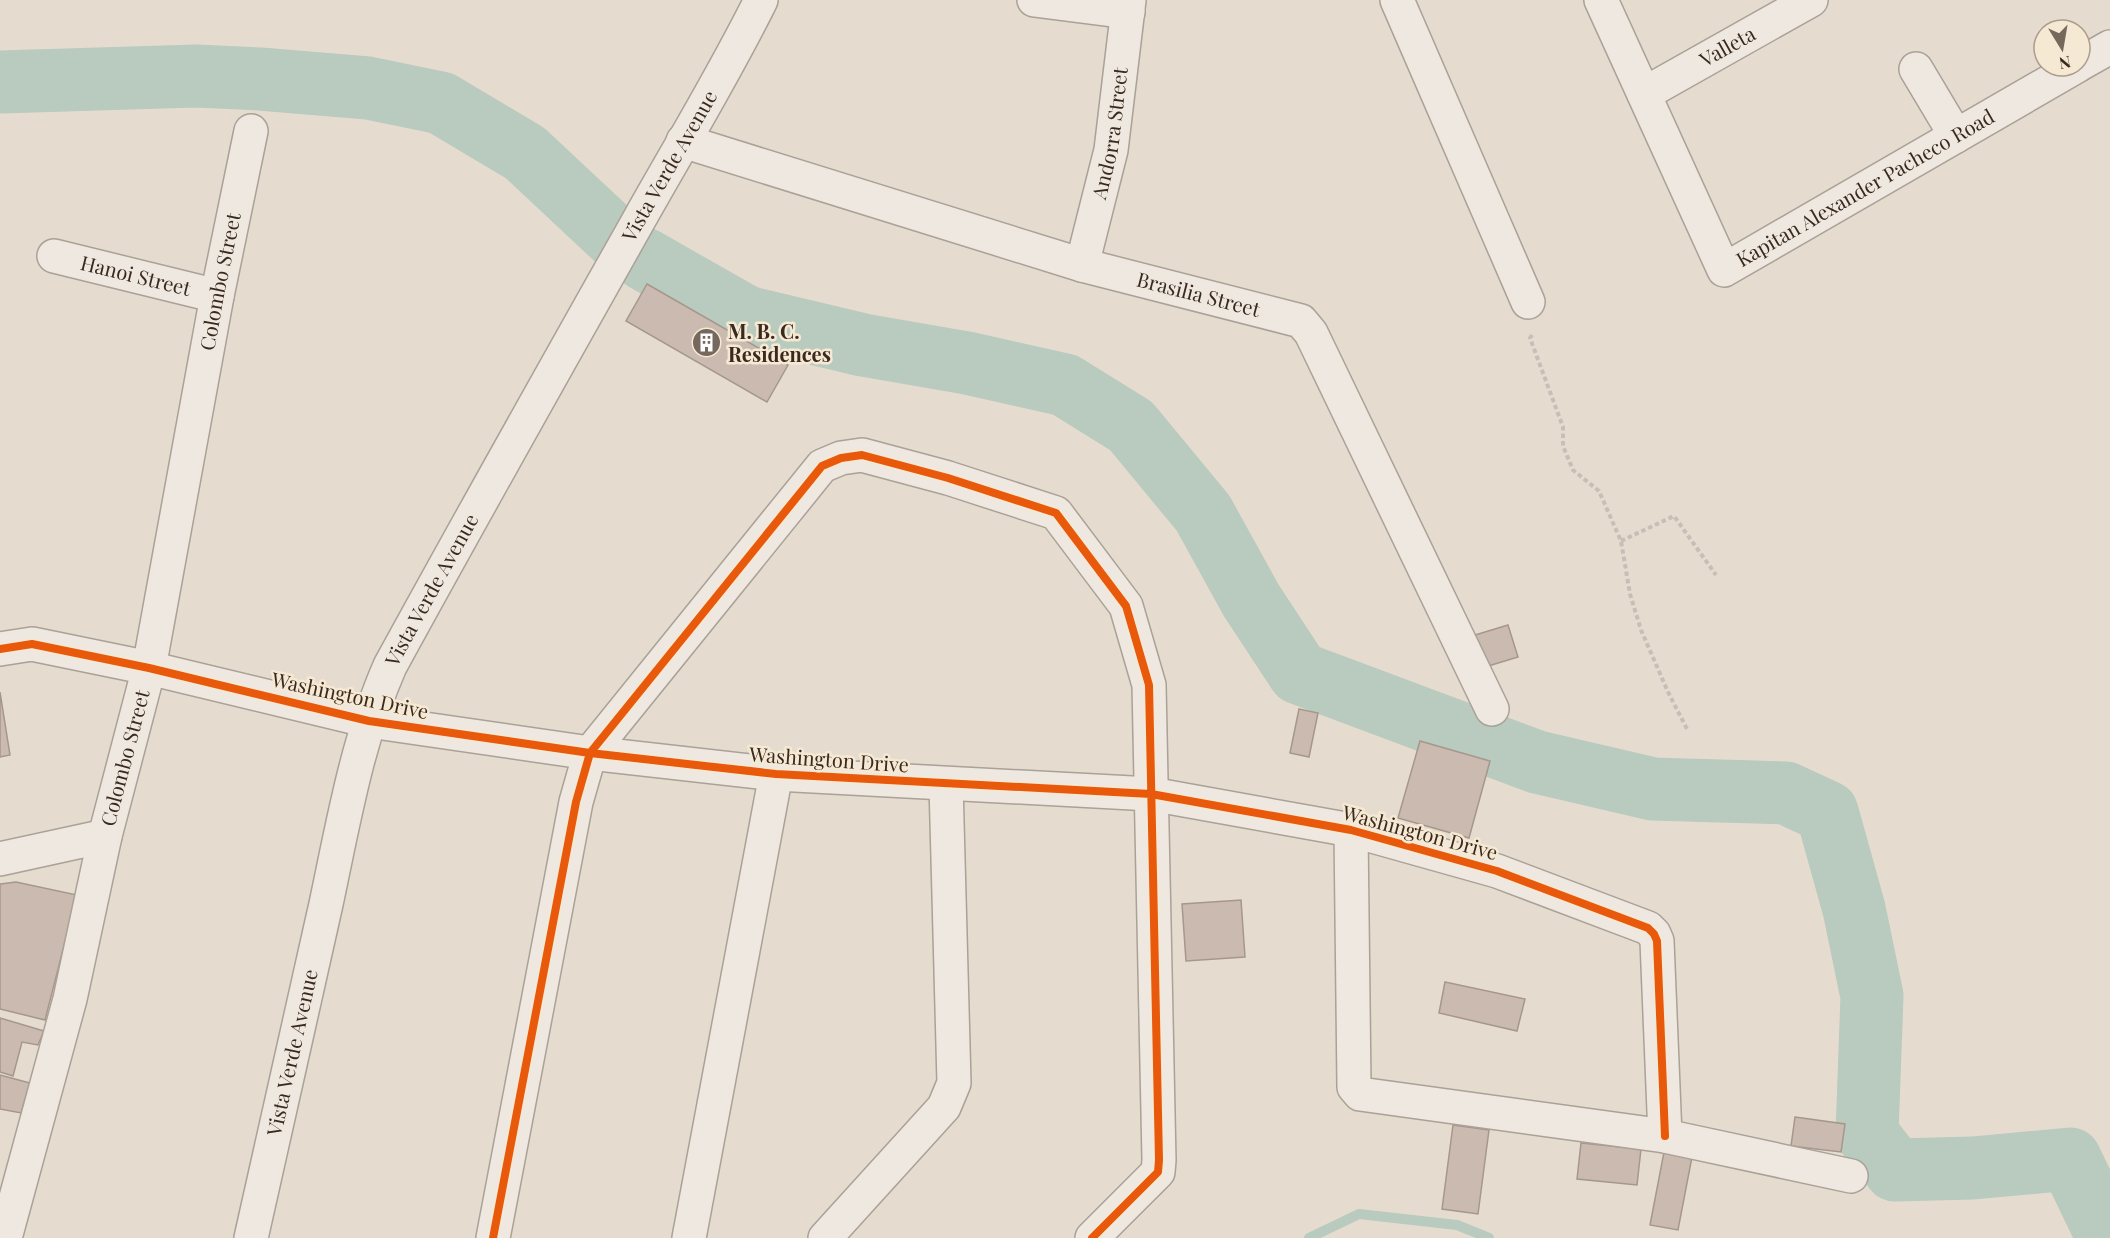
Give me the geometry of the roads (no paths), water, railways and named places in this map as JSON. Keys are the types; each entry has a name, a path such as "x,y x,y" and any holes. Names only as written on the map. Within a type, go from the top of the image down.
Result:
{"street":[{"name":"Vista Verde Avenue","path":"251,1238 343,825 378,692 390,666 683,141 732,58 761,0"},
{"path":"1034,0 1129,6"},
{"path":"1397,0 1528,302"},
{"name":"Kapitan Alexander Pacheco Road","path":"1601,0 1724,270 2056,78"},
{"name":"Valleta","path":"1644,94 1811,0"},
{"name":"Andorra Street","path":"1082,265 1111,150 1129,6"},
{"name":"Kapitan Alexander Pacheco Road","path":"2092,57 2110,47"},
{"path":"1916,69 1956,136"},
{"name":"Colombo Street","path":"5,1238 70,999 105,836 149,668 217,296 251,131"},
{"name":"Brasilia Street","path":"683,141 1082,265 1300,321 1307,326 1492,709"},
{"name":"Hanoi Street","path":"54,256 217,296"},
{"path":"493,1238 576,802 590,753 822,465 842,458 862,455 948,478 1056,513 1126,606 1149,685 1158,1172 1092,1238"},
{"name":"Washington Drive","path":"0,649 32,644 149,668 369,721 590,753 776,774 1150,795 1351,830 1497,871 1648,928 1654,934 1658,941 1665,1136"},
{"path":"689,1238 776,774"},
{"path":"825,1238 944,1107 954,1083 946,784"},
{"path":"1351,830 1354,1087 1360,1094 1665,1136 1851,1176"},
{"path":"0,859 105,836"}],"waterway":[{"path":"0,82 196,76 260,79 368,88 441,103 525,153 619,241"},
{"path":"644,259 746,317 863,345 967,363 1065,385 1131,426 1203,513 1251,600 1299,673 1537,762 1653,789 1786,793 1827,812 1854,909 1872,996 1867,1134 1895,1170 1973,1168 2070,1159 2108,1238"},
{"path":"1309,1238 1359,1214 1457,1225 1489,1238"}],"place":[{"name":"M. B. C. Residences","path":"707,343"}]}
